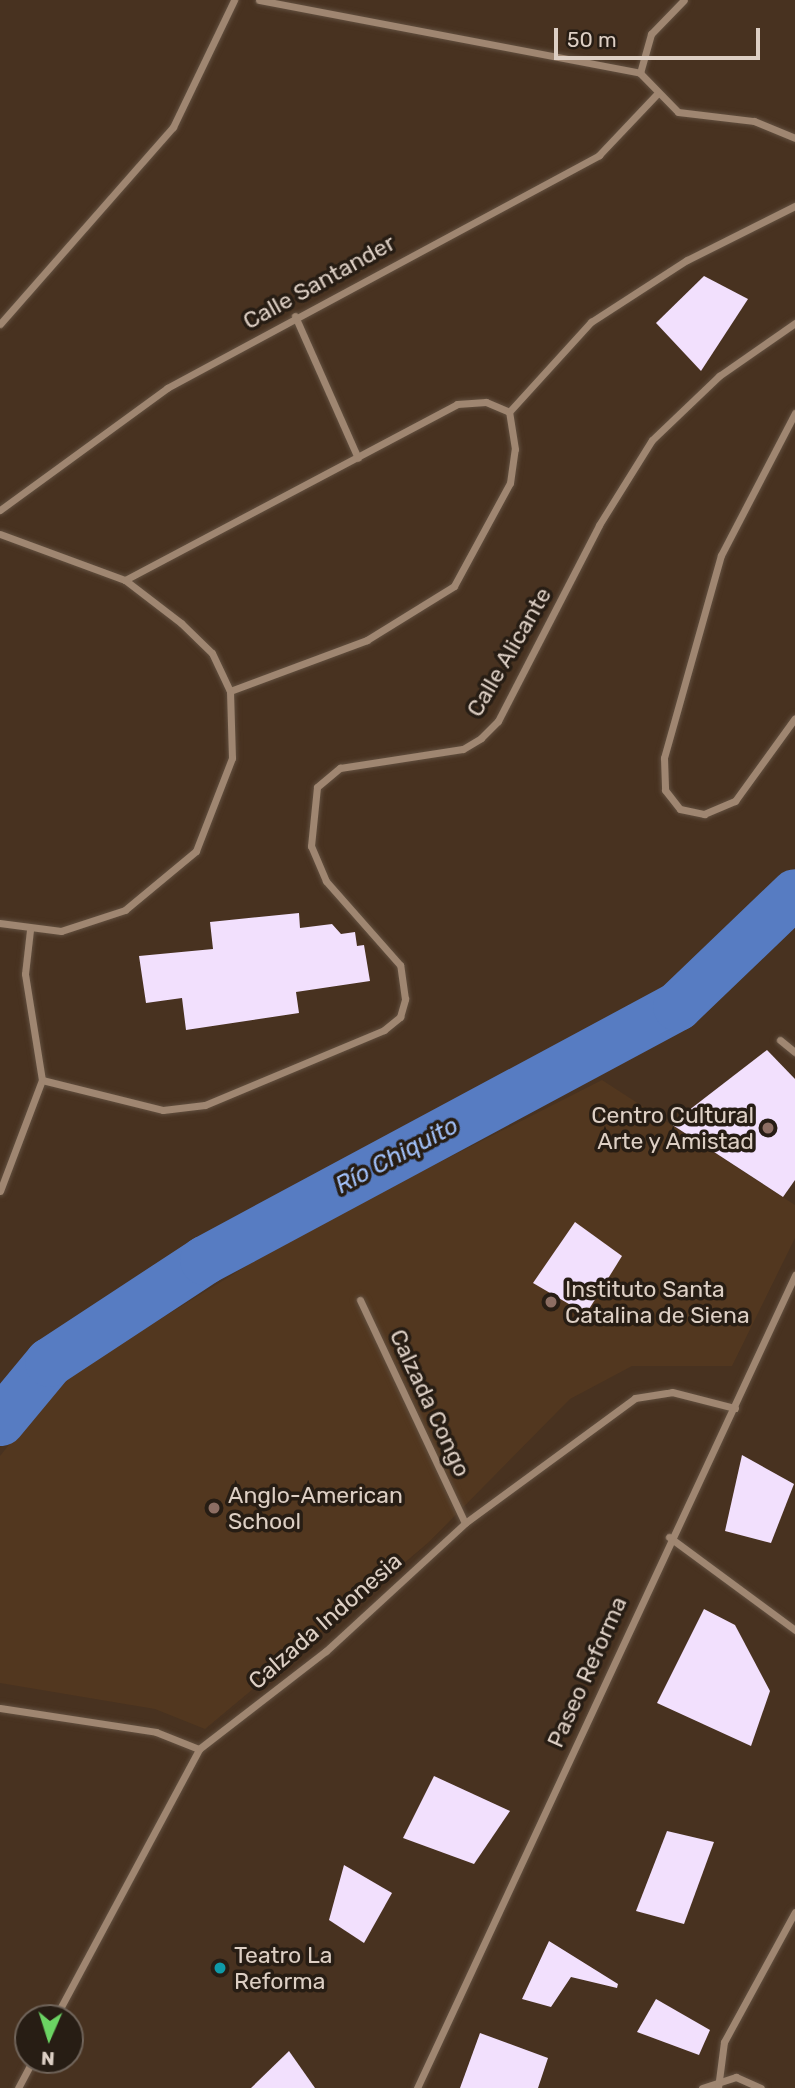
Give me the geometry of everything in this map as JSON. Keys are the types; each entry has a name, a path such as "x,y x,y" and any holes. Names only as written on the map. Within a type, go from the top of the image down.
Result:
{"street":[{"path":"0,324 173,127 234,0"},
{"path":"259,0 639,73 656,95 678,111 754,121 795,138"},
{"path":"639,73 651,34 684,0"},
{"name":"Calle Santander","path":"0,510 167,388 295,316 598,156 656,95"},
{"path":"509,412 591,322 687,260 795,206"},
{"path":"295,316 358,458"},
{"name":"Calle Alicante","path":"42,1080 163,1110 205,1105 384,1030 400,1017 405,999 400,965 326,881 311,846 317,787 340,768 463,749 481,738 504,710 599,525 652,440 719,376 795,323"},
{"path":"125,580 457,404 486,402 509,412"},
{"path":"230,691 367,640 454,586 510,483 515,449 509,412"},
{"path":"795,413 721,555 664,758 665,790 680,808 704,814 735,801 795,718"},
{"path":"0,534 125,580 212,653 230,691 232,758 196,852 125,910 61,930 30,930 0,923"},
{"path":"0,1191 42,1080 25,974 30,930"},
{"path":"780,1040 795,1052"},
{"name":"Paseo Reforma","path":"417,2088 669,1536 735,1408 795,1275"},
{"name":"Calzada Congo","path":"360,1300 465,1523"},
{"name":"Calzada Indonesia","path":"62,2004 199,1749 326,1651 465,1523 635,1398 672,1392 735,1408"},
{"path":"669,1536 795,1630"},
{"path":"0,1708 156,1732 199,1749"},
{"path":"718,2088 715,2079 724,2042 795,1912"},
{"path":"702,2088 715,2079 736,2077 761,2088"}],"shaded area":[{"path":"602,1080 795,1205 795,1238 732,1366 632,1366 570,1399 428,1543 205,1729 155,1709 0,1683 0,1456 61,1380 302,1232"}],"building":[{"path":"704,276 748,299 701,371 656,323"},
{"path":"299,913 300,928 332,924 341,934 355,932 357,946 364,945 370,981 296,992 299,1013 186,1030 182,998 146,1003 139,956 213,949 210,922"},
{"path":"767,1050 795,1079 795,1180 783,1197 671,1124"},
{"path":"575,1222 622,1256 586,1314 533,1283"},
{"path":"742,1455 794,1484 771,1543 725,1531"},
{"path":"704,1609 735,1625 770,1691 751,1746 657,1703"},
{"path":"434,1776 510,1811 474,1864 403,1838"},
{"path":"667,1831 714,1842 684,1924 636,1911"},
{"path":"344,1865 392,1893 364,1943 329,1920"},
{"path":"549,1941 618,1984 617,1988 571,1977 551,2007 522,1999"},
{"path":"656,1999 710,2030 699,2055 637,2032"},
{"path":"480,2033 548,2058 538,2088 460,2088"},
{"path":"289,2051 315,2088 251,2088"}],"waterway":[{"name":"Río Chiquito","path":"0,1421 49,1362 204,1260 677,1006 795,893"}],"place":[{"name":"Centro Cultural Arte y Amistad","path":"768,1128"},
{"name":"Instituto Santa Catalina de Siena","path":"551,1302"},
{"name":"Anglo-American School","path":"214,1508"},
{"name":"Teatro La Reforma","path":"220,1968"}]}
